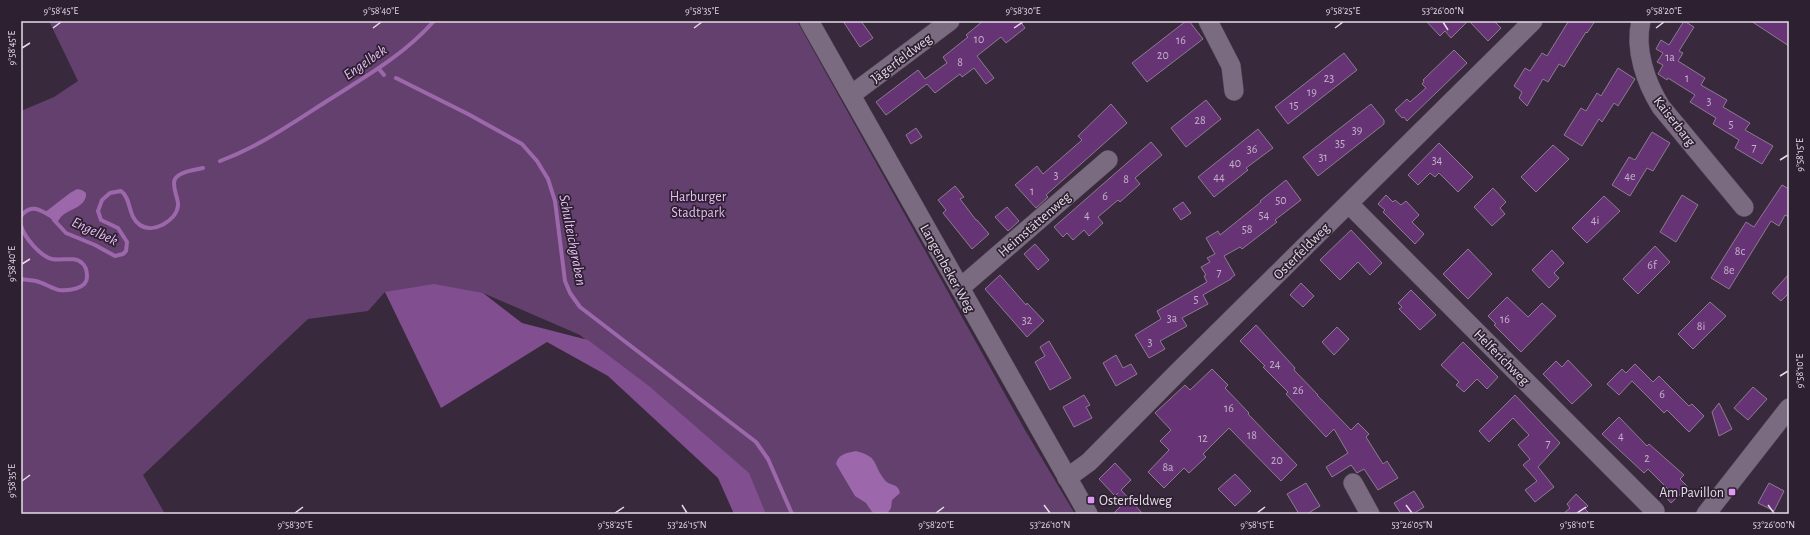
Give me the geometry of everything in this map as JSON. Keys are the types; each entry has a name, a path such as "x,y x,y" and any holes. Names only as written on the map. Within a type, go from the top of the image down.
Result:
{"street":[{"name":"Langenbeker Weg","path":"810,21 1088,514"},
{"name":"Jägerfeldweg","path":"851,95 950,21"},
{"path":"1208,21 1231,66 1234,91"},
{"name":"Osterfeldweg","path":"1067,478 1089,462 1534,21"},
{"name":"Kaiserbarg","path":"1641,21 1638,30 1641,57 1651,92 1661,107 1744,207"},
{"name":"Heimstättenweg","path":"960,288 1108,160"},
{"name":"Helferichweg","path":"1349,204 1654,511"},
{"path":"1706,514 1789,408"},
{"path":"1352,483 1370,514"}],"green space":[{"name":"Harburger Stadtpark","path":"49,21 797,21 1025,430 1075,514 751,514 722,456 580,335 483,293 385,292 368,311 308,319 143,475 165,514 21,514 21,111 54,97 78,81"}],"shaded area":[{"path":"77,189 86,193 84,201 78,207 63,215 56,223 44,213 70,193"},
{"path":"434,284 483,293 522,323 588,340 649,386 749,473 766,514 734,514 718,478 608,376 547,342 441,408 385,292"},
{"path":"856,451 872,458 886,481 897,487 899,490 900,493 892,500 891,508 887,514 872,512 866,503 855,496 836,464 841,456 846,453"}],"building":[{"path":"843,21 861,21 873,38 860,47"},
{"path":"983,21 1020,21 1025,28 1006,43 1001,37 977,56 994,78 986,84 974,68 962,77 960,74 935,93 927,84 886,115 876,102 918,70 925,79 947,63 943,57 968,37 966,35"},
{"path":"1186,21 1189,21 1203,39 1147,82 1132,63"},
{"path":"1426,21 1468,21 1451,38 1445,31 1440,36"},
{"path":"1469,21 1494,21 1501,28 1488,41"},
{"path":"1566,21 1595,21 1587,33 1586,32 1564,67 1559,64 1548,82 1543,79 1527,106 1519,98 1522,92 1514,86 1525,68 1530,71 1542,53 1547,56 1568,22"},
{"path":"1684,21 1694,27 1679,51 1683,53 1678,61 1705,78 1701,85 1727,100 1723,107 1750,123 1745,130 1773,146 1762,164 1735,148 1739,140 1713,124 1716,118 1690,102 1695,95 1668,78 1667,80 1658,74 1663,65 1657,62 1663,53 1656,49 1661,40 1669,45"},
{"path":"1751,21 1789,21 1789,46"},
{"path":"1454,50 1467,63 1407,121 1404,117 1402,118 1395,110 1407,99 1410,102 1426,88 1422,84 1424,81 1423,80"},
{"path":"1344,53 1357,70 1288,124 1275,107"},
{"path":"1618,68 1635,79 1618,106 1614,103 1602,122 1599,119 1582,146 1564,135 1581,108 1586,111 1597,93 1601,96"},
{"path":"1206,100 1221,119 1186,147 1171,128"},
{"path":"1111,104 1127,123 1046,195 1048,197 1036,208 1015,185 1037,166 1043,174 1082,140 1078,136"},
{"path":"1371,104 1384,120 1384,124 1318,176 1303,157"},
{"path":"916,128 922,137 911,144 906,135"},
{"path":"1258,129 1273,148 1246,168 1248,170 1214,197 1198,177"},
{"path":"1652,132 1670,143 1653,171 1647,168 1630,196 1612,185 1629,157 1635,160"},
{"path":"1151,142 1162,155 1135,178 1140,184 1120,202 1118,200 1098,217 1103,223 1089,236 1084,230 1073,240 1067,233 1063,237 1054,227"},
{"path":"1439,143 1473,177 1458,192 1439,173 1435,177 1430,173 1418,185 1408,175"},
{"path":"1553,145 1569,159 1536,192 1521,177"},
{"path":"1286,180 1301,200 1275,220 1277,222 1242,249 1240,247 1224,256 1235,275 1231,279 1203,295 1208,304 1182,318 1187,326 1160,341 1165,349 1149,358 1135,335 1161,319 1157,311 1207,282 1204,276 1206,275 1201,267 1210,262 1207,258 1215,254 1206,238 1218,231 1220,235"},
{"path":"1782,185 1789,189 1789,217 1785,215 1779,226 1771,221 1729,289 1711,278 1746,222 1754,227"},
{"path":"955,186 964,197 960,199 989,234 972,249 943,213 946,210 938,200"},
{"path":"1493,188 1506,202 1500,208 1505,214 1492,226 1474,207"},
{"path":"1386,195 1393,202 1395,200 1401,205 1406,201 1419,215 1412,222 1424,234 1415,244 1383,212 1385,210 1378,204"},
{"path":"1682,195 1698,205 1676,242 1660,232"},
{"path":"1604,196 1620,211 1587,243 1572,228"},
{"path":"1183,202 1191,213 1181,220 1173,209"},
{"path":"1007,207 1019,221 1008,231 995,217"},
{"path":"1351,230 1382,263 1370,275 1358,262 1340,280 1320,260"},
{"path":"1035,244 1049,260 1038,270 1024,254"},
{"path":"1655,246 1670,262 1638,294 1623,279"},
{"path":"1468,249 1492,274 1468,299 1443,274"},
{"path":"1552,250 1564,263 1554,273 1559,278 1549,288 1532,270"},
{"path":"1789,274 1789,293 1781,301 1772,293"},
{"path":"1000,275 1026,305 1027,303 1044,321 1027,337 985,289"},
{"path":"1301,283 1314,296 1303,307 1290,295"},
{"path":"1411,290 1436,315 1420,330 1399,309 1402,307 1398,303"},
{"path":"1507,297 1528,317 1542,303 1556,316 1521,352 1494,325 1496,324 1488,316"},
{"path":"1710,302 1726,316 1693,349 1678,334"},
{"path":"1256,325 1295,368 1294,370 1351,430 1358,423 1369,434 1366,437 1383,464 1387,461 1398,478 1378,490 1364,469 1357,473 1351,465 1332,477 1326,467 1348,453 1334,429 1326,437 1286,394 1288,392 1263,367 1265,366 1240,341"},
{"path":"1337,327 1349,339 1334,355 1322,342"},
{"path":"1049,341 1071,378 1050,390 1035,362 1045,356 1040,347"},
{"path":"1463,342 1498,377 1487,389 1477,379 1464,392 1456,385 1459,382 1441,365"},
{"path":"1116,355 1123,368 1131,364 1137,374 1116,386 1103,363"},
{"path":"1568,360 1592,385 1572,404 1543,374 1556,361 1562,367"},
{"path":"1635,364 1653,382 1659,376 1689,406 1692,404 1704,416 1689,432 1667,410 1664,413 1632,381 1619,395 1607,384 1622,369 1626,373"},
{"path":"1212,369 1228,385 1225,388 1249,413 1248,414 1297,465 1281,481 1229,428 1203,454 1206,457 1189,473 1184,468 1164,488 1148,472 1169,450 1160,441 1171,430 1155,413 1185,385 1190,390"},
{"path":"1753,387 1767,399 1748,420 1734,408"},
{"path":"1084,395 1090,405 1086,407 1092,418 1074,427 1063,407"},
{"path":"1515,395 1560,443 1538,467 1554,487 1535,502 1525,490 1537,481 1523,465 1530,459 1518,445 1529,435 1513,418 1489,442 1479,431"},
{"path":"1719,403 1732,429 1719,436 1712,412"},
{"path":"1619,417 1647,446 1649,444 1684,475 1680,479 1688,487 1671,503 1664,495 1669,490 1648,469 1644,473 1602,434"},
{"path":"1115,463 1131,480 1121,490 1143,514 1113,514 1121,506 1113,498 1115,496 1099,479"},
{"path":"1235,474 1251,491 1235,506 1218,489"},
{"path":"1306,483 1320,506 1307,514 1299,514 1287,494"},
{"path":"1769,483 1784,491 1774,511 1758,503"},
{"path":"1414,491 1424,507 1413,514 1401,514 1394,503"},
{"path":"1576,494 1588,506 1585,509 1590,514 1563,514 1570,508 1567,504"}],"waterway":[{"name":"Engelbek","path":"220,161 249,149 275,134 370,74 397,55 434,21"},
{"name":"Engelbek","path":"379,69 384,75"},
{"name":"Schulteichgraben","path":"396,78 468,114 522,144 537,161 548,179 555,201 565,281 570,293 580,307 756,442 768,459 792,514"},
{"name":"Engelbek","path":"54,220 66,233 95,245 115,256 123,254 126,251 127,242 118,228 101,220 98,211 102,200 110,193 121,191 127,198 131,212 136,221 145,227 157,227 169,221 173,217 178,206 174,185 177,176 192,170 203,168"},
{"name":"Engelbek","path":"21,216 24,212 31,209 42,211 49,215"},
{"name":"Engelbek","path":"21,226 29,241 43,254 52,259 72,259 79,261 84,266 87,277 86,281 81,287 63,290 59,290 36,281 21,279"}],"place":[{"name":"Am Pavillon","path":"1732,492"},
{"name":"Osterfeldweg","path":"1091,500"}]}
